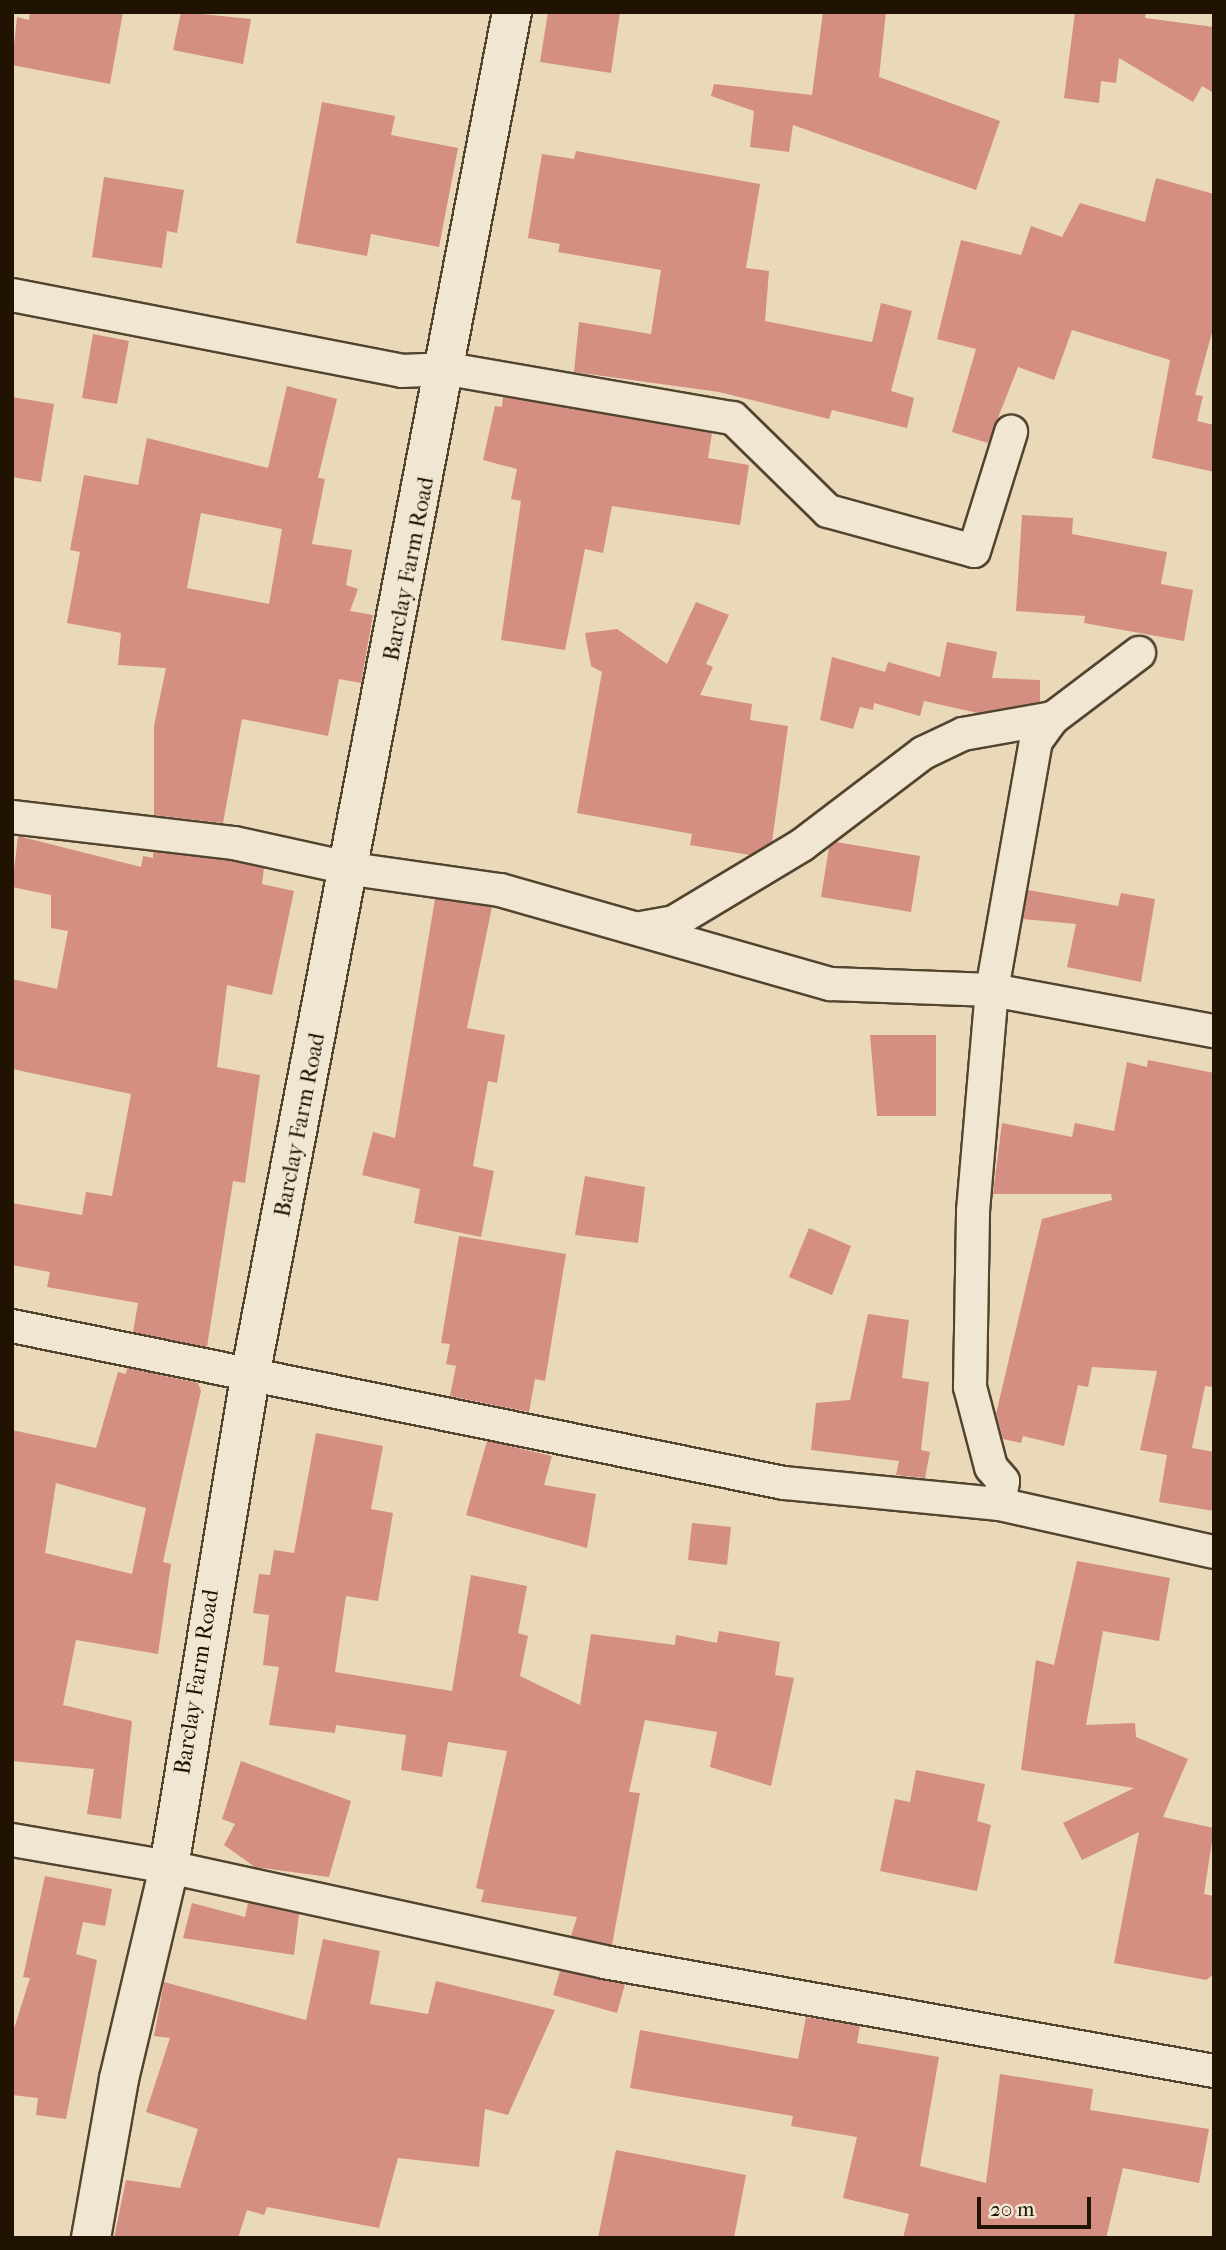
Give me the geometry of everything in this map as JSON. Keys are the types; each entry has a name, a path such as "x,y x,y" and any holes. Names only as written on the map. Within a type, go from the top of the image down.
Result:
{"street":[{"name":"Barclay Farm Road","path":"91,2238 119,2078 169,1867 251,1371 352,869 448,369 512,12"},
{"path":"12,295 402,371 448,369 733,418 828,511 974,551 1011,432"},
{"path":"999,1504 1003,1481 990,1467 970,1387 973,1211 992,990 1036,741 1053,718 1139,653"},
{"path":"640,928 674,922 802,845 923,753 963,734 1053,718"},
{"path":"12,817 234,843 352,869 500,890 831,985 992,990 1214,1031"},
{"path":"12,1326 251,1371 784,1483 999,1504 1214,1552"},
{"path":"12,1840 169,1867 604,1962 1214,2071"}],"building":[{"path":"30,12 123,12 110,84 12,65 17,17 29,20"},
{"path":"181,12 251,19 243,64 173,50"},
{"path":"548,12 620,12 611,73 540,62"},
{"path":"823,12 886,12 879,77 1000,121 976,190 793,125 789,152 750,147 754,111 711,96 714,84 812,95"},
{"path":"1075,12 1146,12 1145,18 1214,27 1214,93 1202,86 1193,102 1119,58 1116,83 1101,81 1099,103 1064,98"},
{"path":"322,102 395,116 391,135 458,148 439,247 371,234 367,256 296,243"},
{"path":"576,151 760,184 746,268 769,271 765,321 872,342 881,303 912,311 891,391 914,398 907,428 832,410 829,419 719,392 574,372 579,322 651,334 661,270 558,252 560,244 528,238 542,154 574,159"},
{"path":"104,177 184,190 177,233 167,231 162,268 92,257"},
{"path":"1156,178 1214,194 1214,325 1195,395 1203,396 1197,421 1214,425 1214,472 1152,458 1170,360 1072,330 1054,380 1018,367 988,443 952,432 976,349 937,339 961,240 1021,255 1031,226 1062,237 1080,203 1145,222"},
{"path":"93,334 129,341 117,404 82,398"},
{"path":"287,386 337,399 318,478 325,479 312,544 352,550 346,585 358,589 350,611 373,615 361,683 339,679 328,736 242,719 223,823 154,815 154,726 166,668 118,665 121,633 67,623 80,552 70,550 84,475 138,485 147,438 268,468","holes":["201,513 282,529 269,604 187,588"]},
{"path":"12,397 54,404 41,482 12,477"},
{"path":"503,397 712,433 708,458 749,465 740,525 612,506 603,553 585,549 565,650 501,640 521,501 511,499 517,469 483,460 495,406 502,407"},
{"path":"1022,515 1073,518 1072,534 1167,552 1161,584 1193,590 1184,641 1084,623 1085,616 1016,611"},
{"path":"696,602 729,615 706,664 713,667 700,695 752,704 750,720 788,726 772,842 750,855 690,845 692,834 577,813 602,672 591,666 585,633 617,629 667,664"},
{"path":"947,642 997,652 992,678 1040,680 1040,702 978,713 924,701 920,716 874,703 873,710 860,707 853,729 820,720 832,657 885,672 888,662 940,677"},
{"path":"18,836 141,867 143,856 153,858 153,852 231,861 264,868 262,884 294,891 272,995 227,985 217,1067 260,1075 245,1183 233,1181 207,1347 133,1332 138,1303 47,1287 50,1272 12,1265 12,1203 82,1215 86,1192 112,1196 131,1094 12,1069 12,979 57,989 68,931 51,928 51,895 12,887"},
{"path":"836,842 920,856 911,912 821,897 829,848"},
{"path":"1028,890 1118,906 1121,893 1155,899 1141,982 1067,967 1076,924 1023,919"},
{"path":"435,899 492,907 467,1028 505,1035 497,1083 488,1081 473,1166 494,1171 481,1237 414,1223 420,1189 362,1175 373,1132 395,1138"},
{"path":"870,1035 936,1035 936,1116 877,1116"},
{"path":"1148,1060 1214,1073 1214,1387 1205,1386 1192,1448 1214,1452 1214,1511 1159,1502 1167,1455 1140,1450 1157,1371 1092,1367 1088,1387 1078,1385 1064,1446 1023,1436 1021,1443 1003,1439 996,1414 1042,1219 1112,1200 1111,1194 993,1194 1002,1123 1072,1137 1075,1123 1114,1131 1127,1062 1147,1067"},
{"path":"585,1176 645,1187 638,1243 575,1235"},
{"path":"809,1228 851,1246 832,1295 789,1277"},
{"path":"459,1236 566,1254 545,1381 535,1379 529,1412 450,1396 456,1366 446,1364 450,1344 441,1343"},
{"path":"868,1314 909,1320 902,1378 929,1382 921,1450 930,1452 925,1478 896,1475 899,1461 811,1450 816,1403 850,1400"},
{"path":"127,1368 198,1383 201,1391 163,1562 171,1564 158,1654 76,1640 63,1705 132,1721 121,1819 87,1814 94,1769 12,1761 12,1430 96,1448 118,1372 126,1374","holes":["56,1483 146,1508 132,1574 45,1553"]},
{"path":"316,1433 383,1446 371,1509 393,1513 378,1601 346,1596 335,1672 452,1691 471,1575 527,1586 518,1633 528,1636 520,1676 580,1705 591,1634 675,1645 676,1635 717,1643 719,1631 780,1642 775,1675 794,1678 771,1786 710,1767 717,1732 645,1720 629,1792 640,1793 612,1945 571,1936 577,1917 481,1902 484,1890 476,1888 507,1751 448,1742 442,1777 401,1770 406,1735 336,1725 335,1733 269,1725 279,1667 263,1665 269,1615 253,1613 259,1574 270,1575 274,1550 294,1553"},
{"path":"487,1441 552,1456 544,1485 596,1494 587,1548 466,1515"},
{"path":"692,1523 731,1527 727,1565 688,1560"},
{"path":"1077,1561 1170,1578 1159,1641 1103,1631 1086,1725 1135,1723 1136,1737 1188,1759 1163,1817 1214,1828 1204,1894 1214,1896 1214,1974 1206,1980 1114,1963 1139,1832 1082,1860 1063,1823 1134,1788 1021,1770 1036,1660 1054,1665"},
{"path":"241,1761 351,1801 329,1877 255,1867 224,1845 235,1824 222,1819"},
{"path":"916,1770 985,1784 977,1821 991,1825 977,1891 880,1871 895,1799 910,1802"},
{"path":"45,1876 112,1889 105,1926 83,1922 76,1954 97,1960 66,2119 36,2115 38,2098 12,2095 12,2035 30,1978 23,1977"},
{"path":"192,1903 245,1917 248,1903 299,1914 294,1955 183,1938"},
{"path":"323,1939 380,1951 370,2004 428,2014 436,1981 555,2010 508,2115 485,2109 479,2167 398,2158 379,2228 267,2207 264,2215 247,2210 238,2238 114,2238 126,2180 180,2188 198,2129 146,2112 170,2038 154,2036 164,1982 306,2020"},
{"path":"560,1971 625,1984 617,2013 553,1995"},
{"path":"806,2017 860,2026 857,2043 939,2057 920,2166 986,2183 1000,2074 1093,2089 1090,2110 1209,2129 1199,2183 1123,2168 1106,2238 903,2238 909,2214 843,2198 857,2137 791,2126 793,2116 630,2088 640,2030 798,2059"},
{"path":"616,2150 746,2175 734,2238 598,2238"}]}
